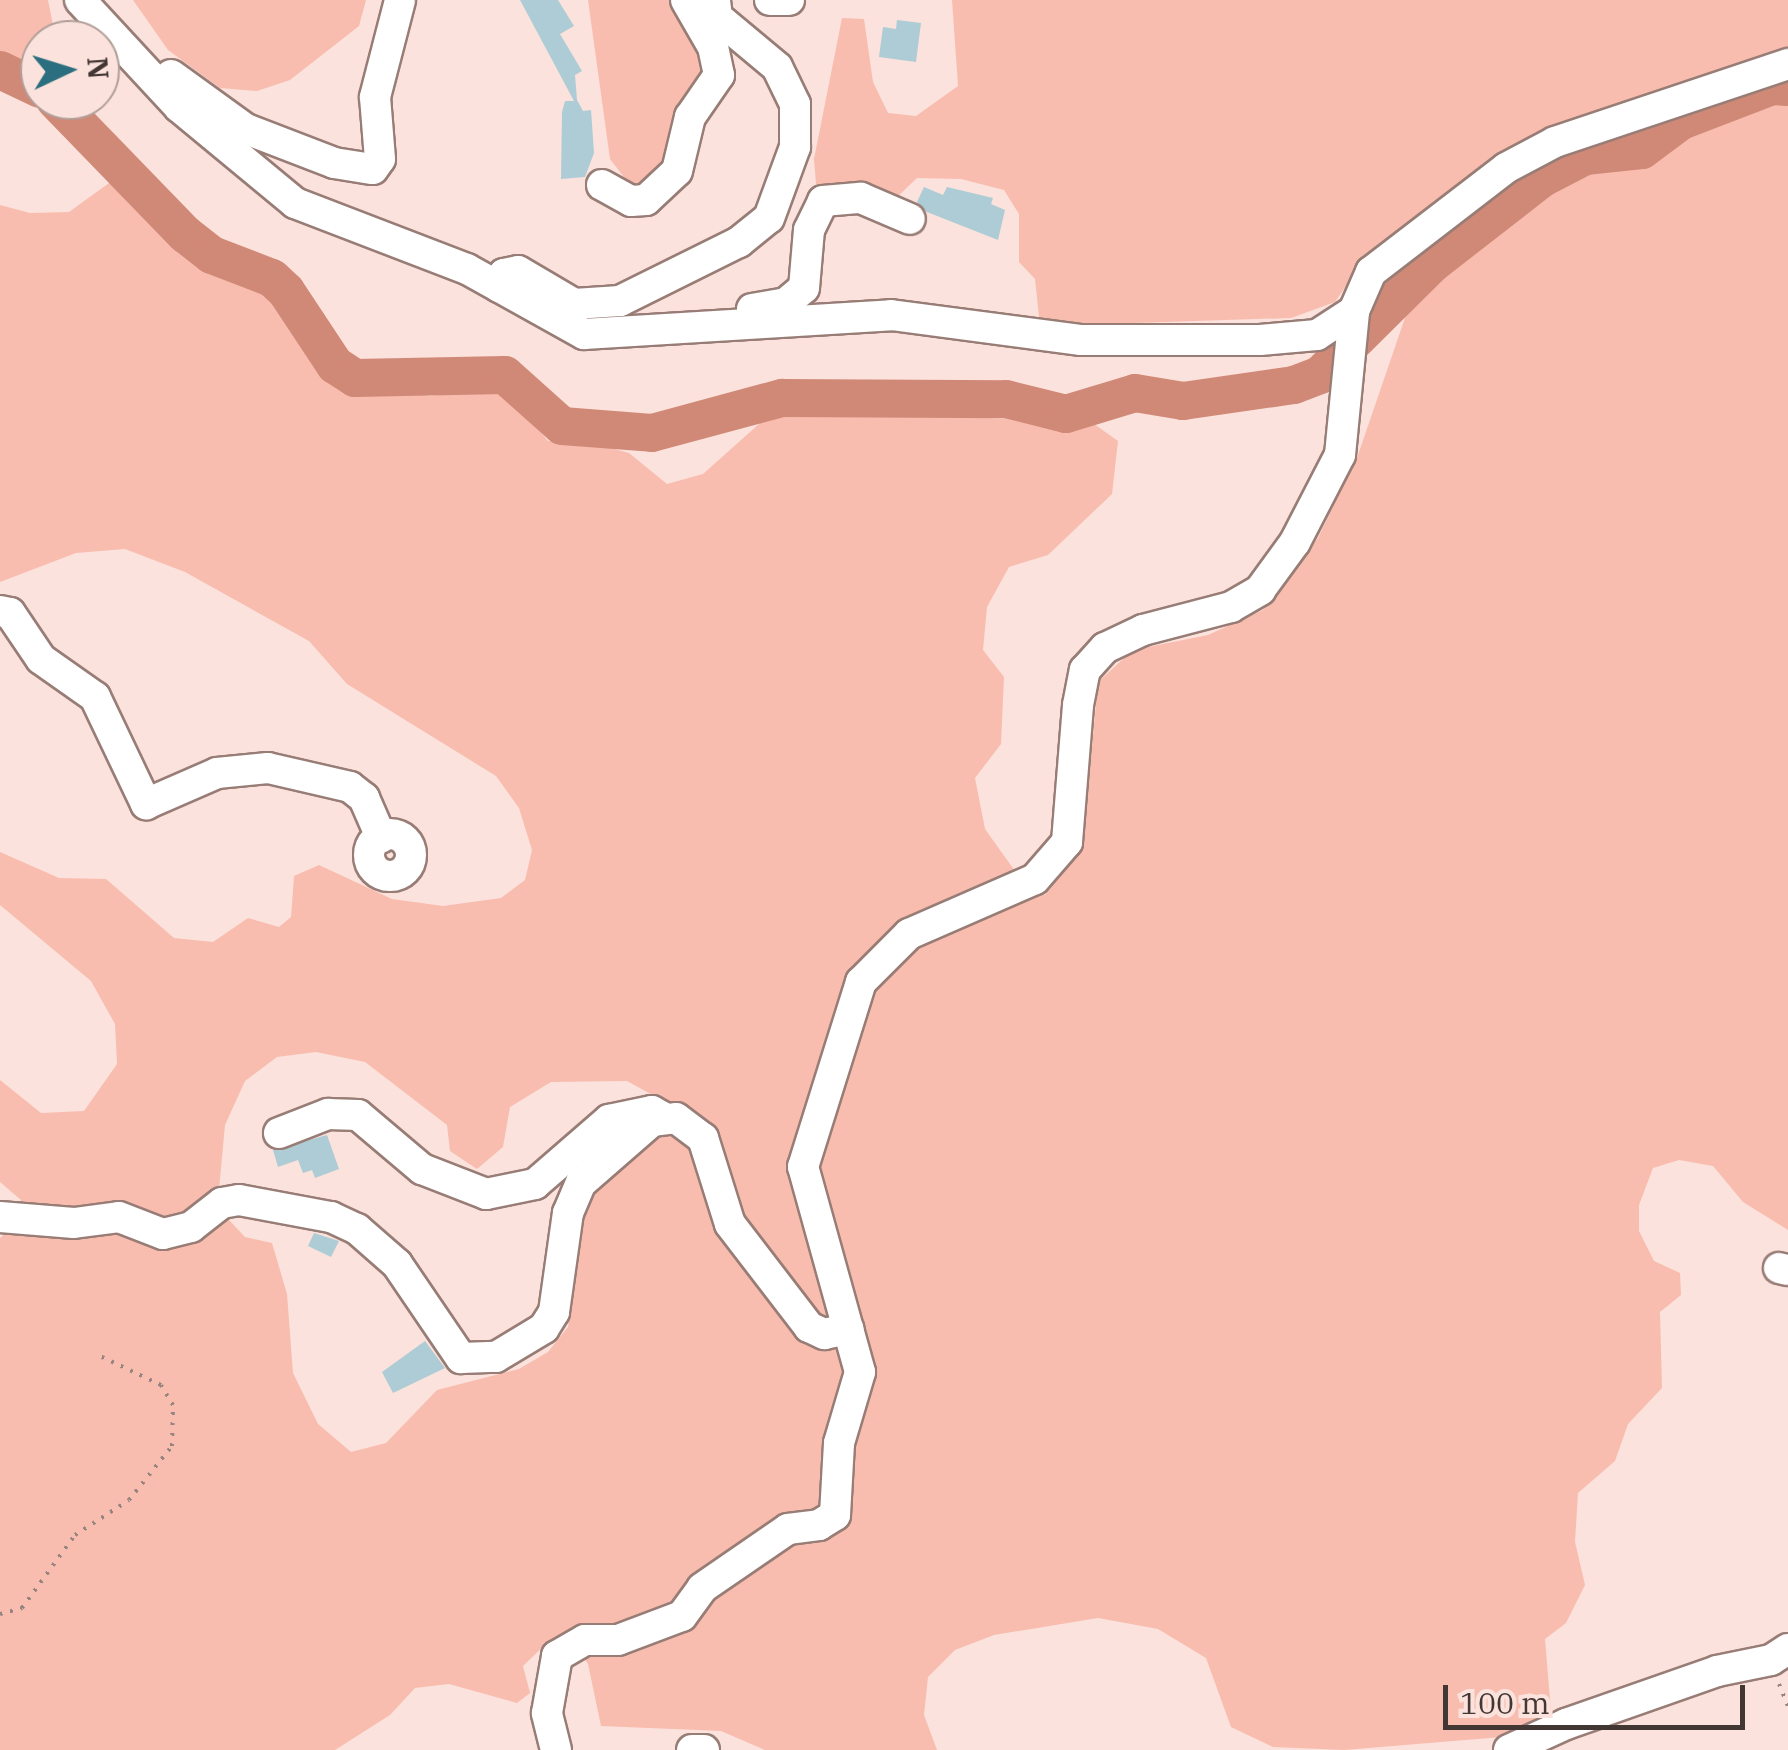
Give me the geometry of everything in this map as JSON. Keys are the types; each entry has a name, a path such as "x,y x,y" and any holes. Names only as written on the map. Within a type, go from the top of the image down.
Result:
{"street":[{"path":"80,0 142,68 296,204 432,253 584,334 720,329 891,315 1082,340 1194,335 1260,340 1316,335 1354,311"},
{"path":"142,68 151,56 246,129 334,163 373,169 380,159 375,97 400,0"},
{"path":"602,185 632,202 646,200 676,171 690,117 719,74 713,47 686,0"},
{"path":"499,287 504,274 518,271 574,304 620,302 740,242 769,218 795,147 795,104 776,67 717,16 714,0"},
{"path":"770,0 789,0"},
{"path":"556,1750 548,1713 557,1656 585,1640 618,1640 682,1616 702,1588 788,1529 820,1526 834,1515 839,1444 860,1372 802,1167 861,982 909,934 1035,879 1067,842 1078,705 1085,670 1105,648 1143,630 1231,606 1260,590 1295,542 1340,456 1354,311 1371,272 1506,168 1556,142 1788,64"},
{"path":"720,329 732,311 786,304 804,288 809,230 823,200 861,198 910,219"},
{"path":"0,611 10,613 41,660 95,697 135,792 146,804 217,773 268,768 350,787 364,798 380,836"},
{"path":"279,1133 328,1114 358,1114 422,1169 486,1194 535,1184 608,1120 652,1111 688,1123 702,1138 730,1224 809,1328 824,1334 848,1328"},
{"path":"0,1217 74,1223 119,1218 164,1234 191,1228 222,1203 238,1200 331,1217 358,1229 397,1264 460,1358 496,1357 544,1328 554,1312 572,1196 596,1168 664,1117"},
{"path":"1509,1750 1566,1724 1718,1671 1771,1660 1788,1649"},
{"path":"692,1750 704,1750"}],"path":[{"path":"0,1614 22,1608 75,1535 129,1500 172,1446 173,1405 162,1385 100,1356"}],"shaded area":[{"path":"0,0 48,0 52,20 20,20 20,60 0,61"},
{"path":"133,0 366,0 359,26 290,80 257,91 220,88 168,50"},
{"path":"588,0 671,0 704,68 671,121 659,179 630,185 610,159"},
{"path":"952,0 1788,0 1788,1230 1743,1202 1713,1166 1679,1160 1653,1168 1639,1205 1639,1231 1654,1261 1680,1273 1681,1295 1660,1312 1662,1388 1628,1424 1615,1461 1578,1493 1575,1542 1585,1585 1566,1623 1545,1639 1551,1712 1502,1737 1344,1750 1273,1747 1231,1727 1206,1658 1158,1629 1098,1618 994,1635 955,1650 928,1677 924,1715 937,1750 765,1750 721,1731 601,1726 588,1664 571,1638 547,1643 523,1666 530,1693 517,1703 449,1684 415,1688 390,1715 335,1750 0,1750 0,1238 12,1228 21,1200 0,1182 0,1080 41,1113 84,1111 117,1064 115,1024 91,981 0,905 0,852 59,878 106,879 174,938 213,942 248,918 279,927 291,917 294,876 319,865 392,899 443,906 501,898 525,880 532,850 519,808 496,776 347,684 309,641 185,572 125,549 76,553 0,582 0,205 30,213 69,212 116,178 172,245 209,271 268,294 325,372 356,384 430,396 481,389 513,397 548,441 584,441 629,453 667,484 703,474 779,406 1094,424 1118,441 1112,494 1048,555 1009,567 987,607 983,650 1004,677 1001,744 975,778 985,829 1030,892 1045,895 1083,844 1098,682 1133,650 1208,635 1263,610 1318,538 1358,455 1408,309 1356,271 1335,302 1291,318 1040,326 1035,279 1019,262 1019,214 1004,190 961,179 917,178 894,200 857,186 816,184 814,159 842,18 864,19 873,82 888,113 916,116 958,86","holes":["316,1052 365,1062 447,1125 450,1151 477,1169 503,1147 510,1107 551,1082 627,1081 667,1103 588,1195 568,1327 548,1352 519,1369 437,1390 386,1443 351,1452 318,1424 293,1373 287,1294 272,1243 245,1237 229,1220 219,1190 225,1125 245,1081 277,1057"]}],"building":[{"path":"520,0 558,0 574,26 560,34 582,71 575,75 577,100 583,111 591,110 594,153 585,177 561,179 562,112 565,101 574,101"},
{"path":"897,20 921,23 916,62 879,57 883,27 896,29"},
{"path":"924,187 943,195 947,187 993,198 991,204 1005,210 998,240 927,212 917,202"},
{"path":"327,1135 339,1169 315,1178 312,1170 303,1173 298,1160 278,1167 273,1150"},
{"path":"314,1233 339,1241 331,1257 308,1246"},
{"path":"425,1341 445,1368 393,1393 382,1372"}],"waterway":[{"path":"0,70 20,80"},
{"path":"74,120 185,234 212,255 272,278 286,291 335,365 355,378 505,375 562,426 652,433 782,398 1006,399 1066,414 1135,393 1183,401 1294,385 1320,375 1432,264 1541,179 1585,156 1642,150 1681,121 1772,86 1788,87"}]}
